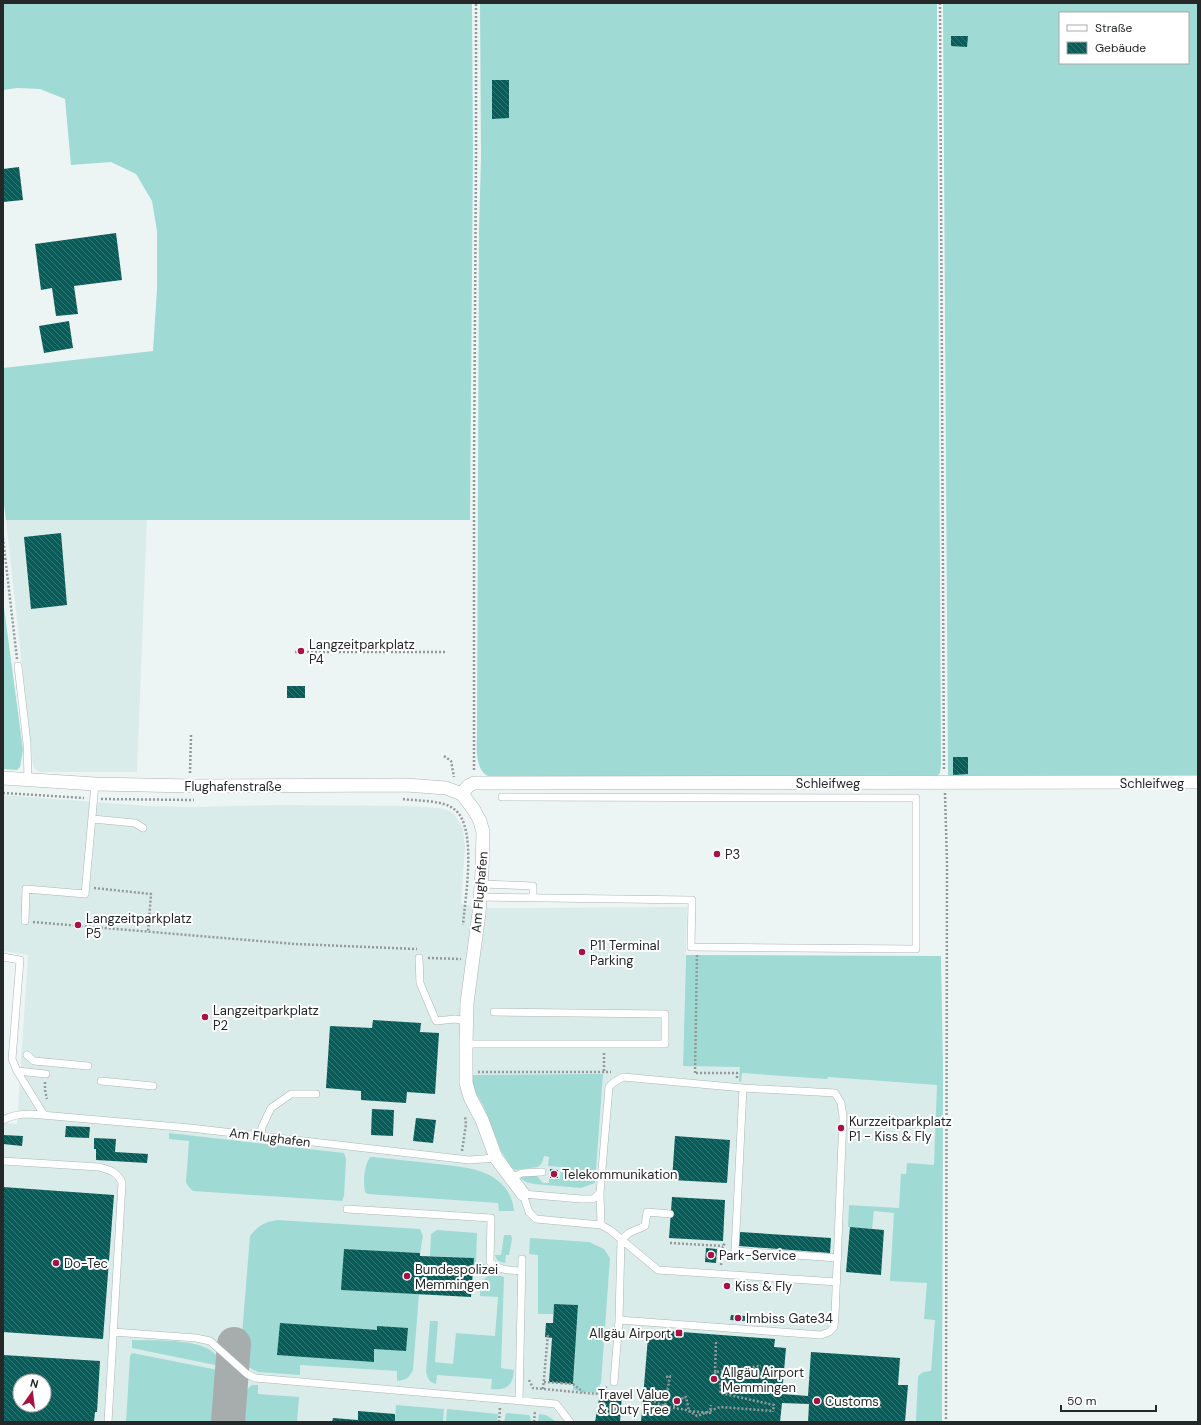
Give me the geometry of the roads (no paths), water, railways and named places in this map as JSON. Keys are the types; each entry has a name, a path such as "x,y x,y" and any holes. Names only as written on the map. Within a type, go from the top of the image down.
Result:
{"street":[{"name":"Flughafenstraße","path":"3,778 95,784 190,786 406,785 446,788 462,794"},
{"name":"Schleifweg","path":"462,794 468,786 474,784 1198,782"},
{"name":"Am Flughafen","path":"462,794 474,810 480,821 483,832 480,891 466,959 467,1090 482,1120 496,1158 524,1194"}],"lane":[{"path":"18,666 27,743 28,780"},
{"path":"25,921 26,889 85,894 95,784"},
{"path":"480,891 533,898 692,900 691,947 916,949 916,798 502,797"},
{"path":"92,819 135,823 143,828"},
{"path":"480,891 533,886 533,898"},
{"path":"3,957 20,960 12,1059 17,1071 44,1115"},
{"path":"419,958 420,983 436,1021 455,1019 466,1021"},
{"path":"466,1044 665,1044 665,1014 494,1012"},
{"path":"27,1055 34,1061 88,1066"},
{"path":"17,1071 46,1078"},
{"path":"619,1320 821,1334 829,1332 834,1327 837,1282 843,1117 841,1103 835,1093 623,1077 612,1082 609,1087 600,1193 601,1225 610,1230 658,1270 837,1282"},
{"path":"101,1081 153,1086"},
{"path":"740,1087 734,1251 838,1258"},
{"path":"261,1135 262,1127 271,1108 291,1094 316,1094"},
{"name":"Am Flughafen","path":"3,1120 19,1114 44,1115 261,1135 469,1160 496,1158"},
{"path":"3,1162 99,1167 109,1169 120,1176 122,1183 108,1422"},
{"path":"511,1178 522,1173 542,1172"},
{"path":"524,1194 593,1199 600,1193"},
{"name":"Am Flughafen","path":"524,1194 528,1212 536,1219 601,1225"},
{"path":"347,1209 491,1218 490,1262 497,1268 503,1270 522,1271"},
{"path":"614,1382 619,1320 621,1240 629,1233 645,1226 646,1212 670,1214"},
{"path":"519,1401 522,1259"},
{"path":"113,1332 196,1338 210,1341 247,1374 256,1378 556,1404 570,1422"}],"place":[{"name":"Langzeitparkplatz P4","path":"301,651"},
{"name":"P3","path":"717,854"},
{"name":"Langzeitparkplatz P5","path":"78,925"},
{"name":"P11 Terminal Parking","path":"582,952"},
{"name":"Langzeitparkplatz P2","path":"205,1017"},
{"name":"Kurzzeitparkplatz P1 - Kiss & Fly","path":"841,1128"},
{"name":"Telekommunikation","path":"554,1174"},
{"name":"Park-Service","path":"711,1255"},
{"name":"Do-Tec","path":"56,1263"},
{"name":"Bundespolizei Memmingen","path":"407,1276"},
{"name":"Kiss & Fly","path":"727,1286"},
{"name":"Imbiss Gate34","path":"738,1318"},
{"name":"Allgäu Airport","path":"679,1333"},
{"name":"Allgäu Airport Memmingen","path":"714,1379"},
{"name":"Travel Value & Duty Free","path":"677,1401"},
{"name":"Customs","path":"817,1401"}]}
